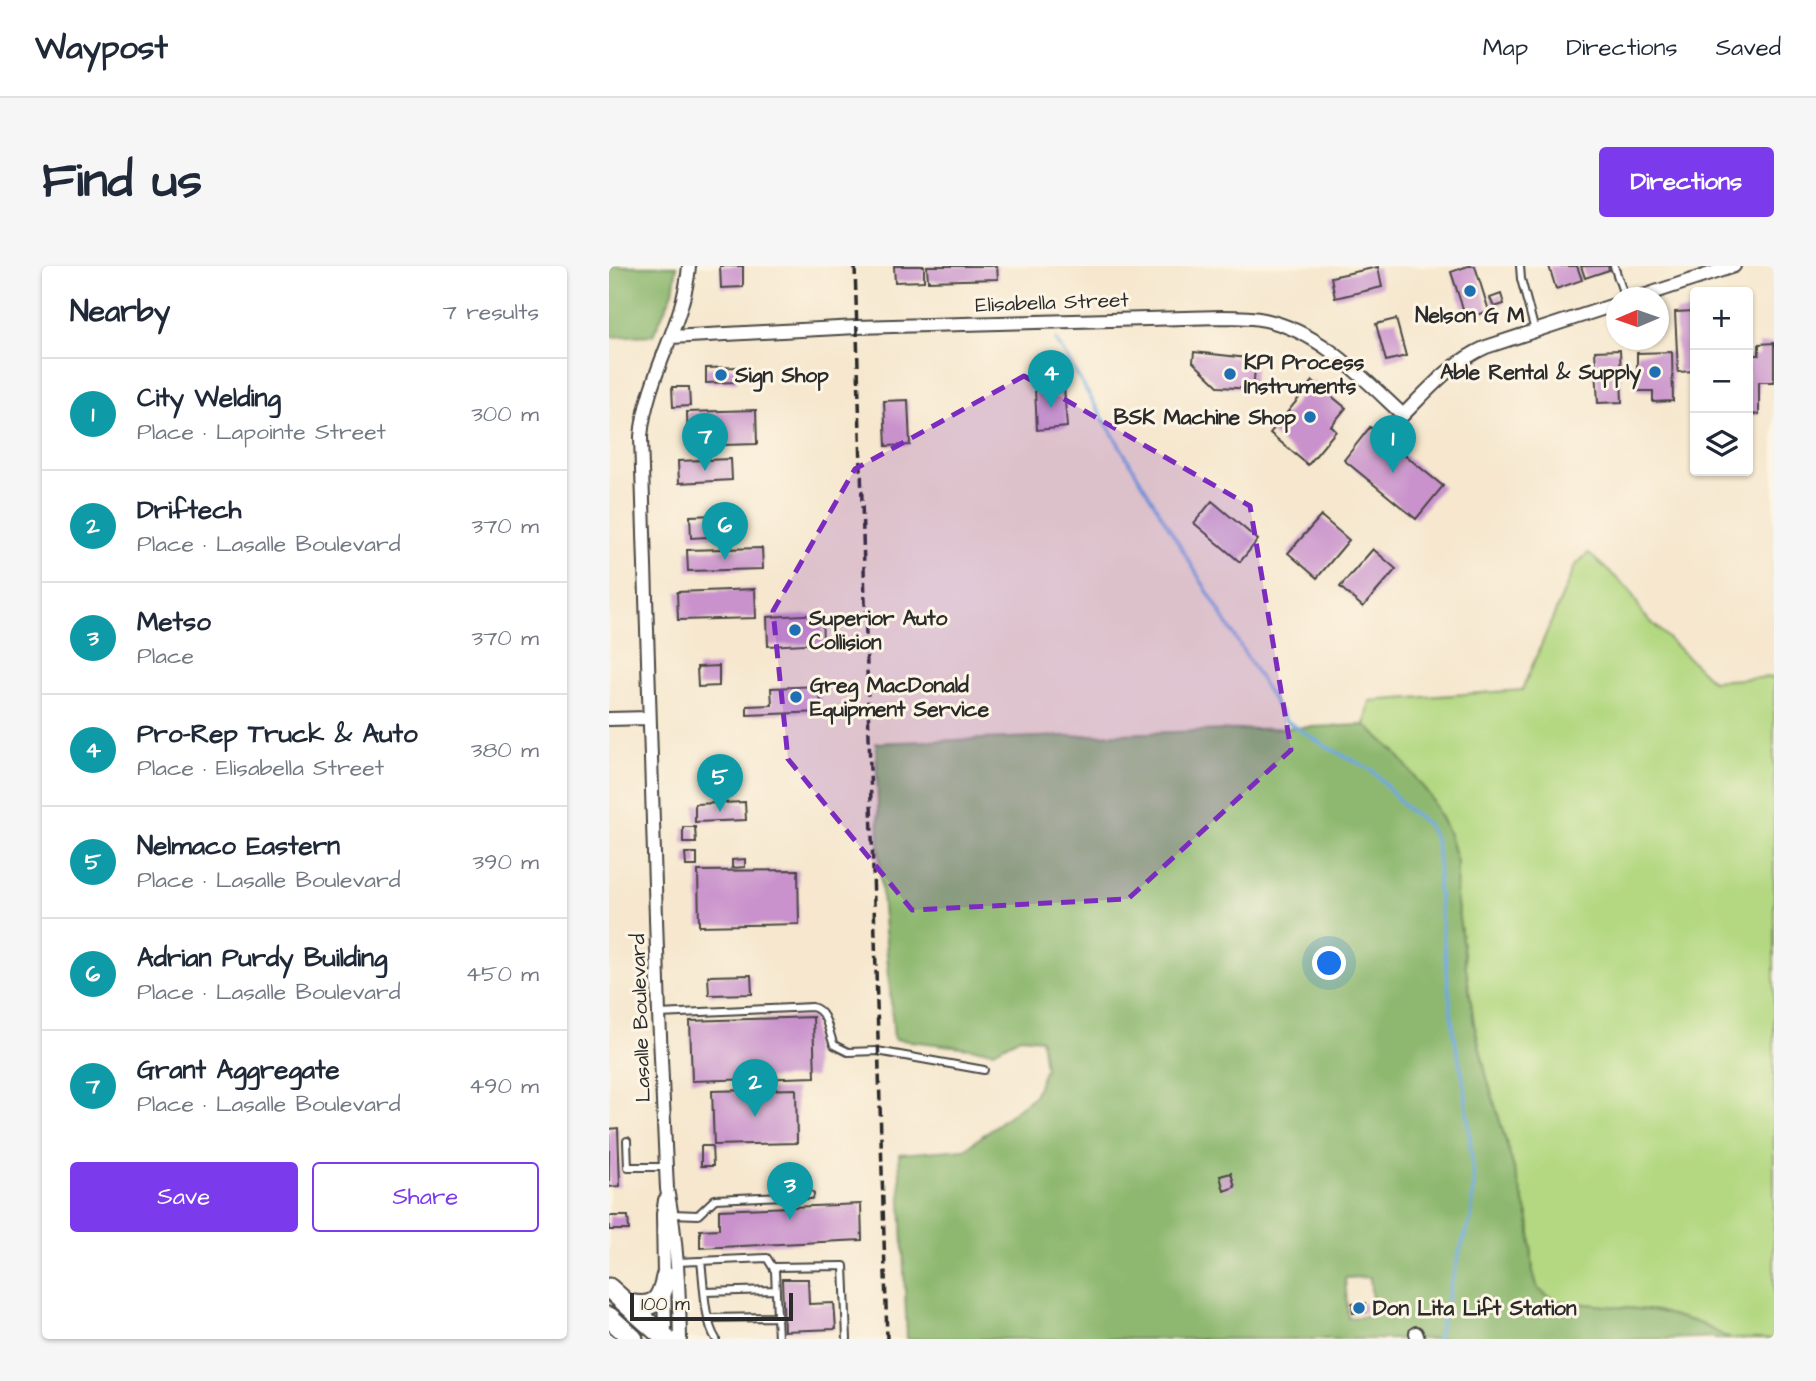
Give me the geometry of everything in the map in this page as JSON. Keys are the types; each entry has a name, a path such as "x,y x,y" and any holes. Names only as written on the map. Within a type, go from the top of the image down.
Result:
{"main road":[{"path":"629,1304 643,1306 654,1303 663,1291 671,1270"},
{"path":"609,1288 671,1339"},
{"path":"609,1317 633,1339"}],"street":[{"name":"Lasalle Boulevard","path":"671,1339 672,1214 667,1189 659,1014 641,437 649,390 685,297 689,266"},
{"path":"1669,287 1734,266"},
{"path":"1535,331 1606,307"},
{"name":"Elisabella Street","path":"671,337 857,327 1222,317 1262,319 1299,332 1336,355 1403,415 1441,376 1470,354 1535,331"},
{"path":"609,719 649,718"},
{"name":"Lasalle Boulevard","path":"667,1189 663,1214 671,1270"}],"lane":[{"path":"1520,266 1535,331"},
{"path":"1614,266 1621,287"},
{"path":"659,1014 812,1007 819,1009 824,1016 834,1045 848,1052 877,1051 984,1070"},
{"path":"627,1141 628,1167 666,1167"},
{"path":"672,1214 698,1215 715,1199 810,1195"},
{"path":"671,1270 701,1261 767,1258 774,1267 778,1339"},
{"path":"701,1261 709,1318 716,1339"},
{"path":"774,1267 844,1265 847,1339"},
{"path":"705,1293 776,1290"},
{"path":"709,1318 778,1317"}],"highlighted area":[{"path":"1024,376 1250,506 1291,750 1128,899 912,910 788,759 773,611 855,469"}],"green space":[{"path":"609,266 677,266 673,292 653,335 609,337"},
{"path":"1588,553 1630,590 1643,614 1712,681 1774,677 1774,1339 1730,1339 1699,1323 1657,1311 1556,1301 1538,1289 1533,1272 1529,1219 1487,1078 1474,1023 1456,897 1457,862 1448,832 1430,796 1395,752 1365,725 1370,701 1522,690 1575,566"},
{"path":"1365,725 1395,752 1430,796 1448,832 1457,862 1456,897 1474,1024 1487,1078 1529,1219 1533,1272 1538,1289 1556,1301 1657,1311 1699,1323 1730,1339 907,1339 899,1154 965,1149 1034,1096 1045,1068 1041,1039 1020,1037 994,1051 894,1039 880,870 876,743","holes":["1370,1277 1373,1316 1348,1318 1345,1278"]}],"building":[{"path":"720,266 743,266 743,287 721,288"},
{"path":"894,266 924,266 924,281 895,282"},
{"path":"927,266 997,266 998,279 928,281"},
{"name":"Nelson G M","path":"1475,266 1489,311 1466,318 1451,272"},
{"path":"1549,266 1577,266 1582,280 1556,289"},
{"path":"1581,266 1608,266 1609,270 1585,278"},
{"path":"1378,267 1382,287 1335,298 1331,277"},
{"path":"1501,294 1504,304 1494,307 1490,298"},
{"path":"1690,311 1690,371 1678,372 1675,312"},
{"path":"1396,319 1406,356 1386,361 1376,324"},
{"path":"1774,343 1774,382 1759,382 1759,414 1753,415 1753,355 1759,355 1759,344"},
{"path":"1620,350 1622,402 1598,403 1595,351"},
{"name":"KPI Process Instruments","path":"1194,352 1256,359 1253,389 1219,387 1193,362"},
{"name":"Able Rental & Supply","path":"1672,352 1673,401 1653,402 1653,391 1637,391 1637,353"},
{"name":"Sign Shop","path":"737,367 737,382 706,383 706,368"},
{"name":"BSK Machine Shop","path":"1313,381 1346,408 1331,426 1336,431 1308,465 1270,433"},
{"path":"672,387 689,387 690,406 673,407"},
{"path":"1064,387 1067,427 1037,430 1035,389"},
{"path":"908,400 910,445 886,446 884,401"},
{"path":"756,410 757,444 688,446 687,412"},
{"path":"1370,427 1443,486 1416,519 1344,460"},
{"path":"731,459 732,480 679,483 678,461"},
{"path":"1212,501 1258,540 1240,562 1194,523"},
{"path":"743,514 744,535 691,538 690,516"},
{"path":"1321,516 1349,540 1317,578 1288,553"},
{"path":"762,548 763,569 688,571 687,550"},
{"path":"1373,549 1396,569 1363,607 1340,587"},
{"path":"755,589 756,618 678,620 677,592"},
{"name":"Superior Auto Collision","path":"822,614 823,643 768,646 767,617"},
{"path":"719,666 719,686 698,687 697,667"},
{"name":"Greg MacDonald Equipment Service","path":"820,686 821,712 747,715 747,706 772,705 771,688"},
{"path":"723,773 723,785 706,786 705,774"},
{"path":"745,802 746,820 695,822 695,804"},
{"path":"683,827 695,827 696,843 683,843"},
{"path":"685,853 697,853 697,866 686,866"},
{"path":"745,859 745,867 732,868 732,860"},
{"path":"798,870 799,924 699,926 698,871"},
{"path":"751,975 752,994 709,995 708,976"},
{"path":"813,1017 815,1077 692,1081 690,1021"},
{"path":"796,1089 797,1143 714,1145 712,1091"},
{"path":"618,1128 620,1186 609,1187 609,1129"},
{"path":"701,1146 712,1146 713,1166 701,1166"},
{"path":"1231,1173 1235,1187 1224,1191 1220,1176"},
{"path":"861,1204 862,1240 700,1248 700,1230 719,1229 719,1210"},
{"path":"609,1216 628,1216 629,1230 609,1230"},
{"path":"782,1279 808,1279 809,1304 834,1303 836,1329 784,1331"},
{"name":"Don Lita Lift Station","path":"1365,1303 1366,1312 1353,1313 1352,1304"}],"waterway":[{"path":"1056,340 1285,720 1327,747 1372,770 1405,807 1426,823 1435,839 1453,1030 1465,1088 1474,1183 1471,1219 1460,1250 1437,1339"}],"railway":[{"path":"855,266 887,1339"}],"place":[{"name":"Nelson G M","path":"1470,291"},
{"name":"Able Rental & Supply","path":"1655,372"},
{"name":"KPI Process Instruments","path":"1230,374"},
{"name":"Sign Shop","path":"721,375"},
{"name":"Pro-Rep Truck & Auto","path":"1051,408"},
{"name":"BSK Machine Shop","path":"1310,417"},
{"name":"Grant Aggregate","path":"705,471"},
{"name":"City Welding","path":"1393,473"},
{"name":"Adrian Purdy Building","path":"725,560"},
{"name":"Superior Auto Collision","path":"795,630"},
{"name":"Greg MacDonald Equipment Service","path":"796,697"},
{"name":"Nelmaco Eastern","path":"720,812"},
{"name":"Driftech","path":"755,1117"},
{"name":"Metso","path":"790,1220"},
{"name":"Don Lita Lift Station","path":"1359,1308"}]}
